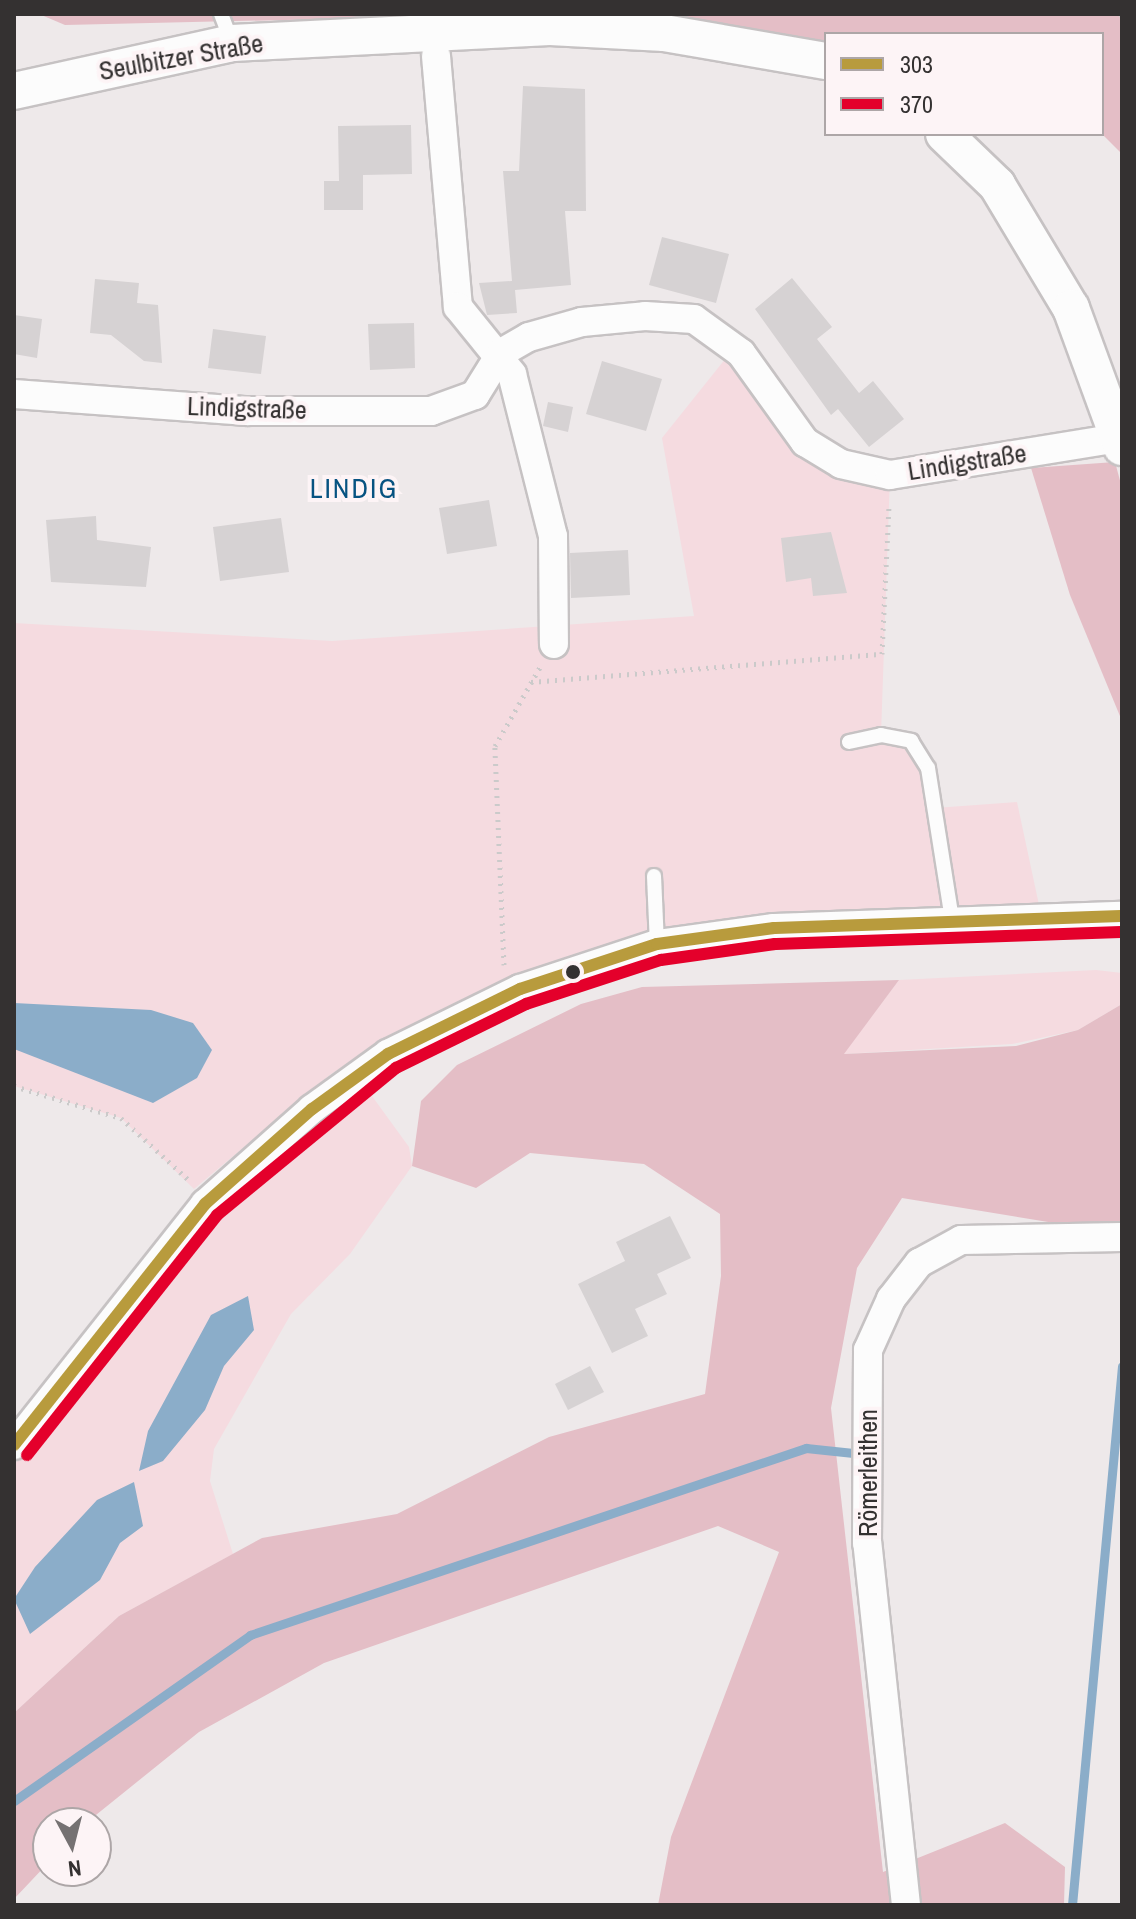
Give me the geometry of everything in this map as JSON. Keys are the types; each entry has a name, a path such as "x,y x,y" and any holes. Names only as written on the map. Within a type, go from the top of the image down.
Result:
{"street":[{"name":"Seulbitzer Straße","path":"14,91 227,28 550,27 664,33 824,61"},
{"path":"436,56 458,307 501,353 553,536 554,644"},
{"path":"946,136 997,185 1071,308 1121,443"},
{"name":"Lindigstraße","path":"14,394 247,411 431,411 475,395 501,353 582,322 694,319 741,353 805,442 841,464 890,475 1121,443"},
{"path":"14,1445 205,1204 312,1109 388,1054 520,989 657,944 774,928 1122,916"},
{"name":"Römerleithen","path":"906,1905 867,1543 868,1350 891,1299 919,1263 961,1240 1122,1237"}],"lane":[{"path":"849,742 881,735 911,741 928,768 952,920"},
{"path":"654,876 657,944"}],"path":[{"path":"531,682 882,654 890,475"},
{"path":"520,989 503,962 495,746 554,644"},
{"path":"14,1086 121,1118 187,1175"}],"shaded area":[{"path":"39,14 541,14 65,25"},
{"path":"634,14 1122,14 1122,154 1104,136 1104,32 824,32 824,46"},
{"path":"734,348 805,442 890,475 881,735 911,741 935,808 1017,802 1039,905 761,918 503,984 400,1031 331,1074 194,1189 121,1118 14,1086 14,623 332,641 694,616 662,438"},
{"path":"1115,462 1122,488 1122,721 1070,595 1031,468"},
{"path":"1096,970 1122,973 1122,1004 1078,1030 1012,1044 843,1054 899,980"},
{"path":"899,980 844,1054 1016,1046 1078,1030 1122,1004 1122,1234 902,1198 857,1268 831,1408 883,1872 1005,1823 1065,1867 1064,1905 658,1905 671,1837 779,1552 718,1526 324,1663 199,1732 106,1807 32,1807 32,1880 14,1899 14,1713 119,1616 262,1538 397,1514 549,1437 705,1394 721,1276 720,1214 644,1164 530,1153 476,1188 412,1166 421,1101 457,1065 581,1004 642,987"},
{"path":"364,1085 409,1147 412,1166 350,1254 291,1314 214,1449 210,1481 233,1554 119,1616 14,1713 14,1465 200,1227"}],"water":[{"path":"14,1003 151,1010 193,1023 212,1050 197,1078 153,1103 14,1049"},
{"path":"248,1296 254,1330 224,1366 205,1410 163,1461 139,1471 148,1431 211,1315"},
{"path":"134,1482 143,1526 120,1543 100,1580 30,1634 14,1599 35,1567 97,1500"}],"building":[{"path":"523,86 585,89 586,211 565,211 571,285 515,290 517,313 487,315 479,283 512,281 503,171 519,171"},
{"path":"411,125 412,174 363,175 363,210 324,210 324,181 339,181 338,126"},
{"path":"662,237 729,254 716,303 649,285"},
{"path":"792,278 832,327 817,339 859,393 873,381 904,419 869,447 838,409 831,415 755,309"},
{"path":"95,279 139,283 137,303 158,305 162,363 144,361 111,335 90,333"},
{"path":"14,315 42,319 37,358 14,354"},
{"path":"414,323 415,368 370,370 368,324"},
{"path":"213,329 266,336 261,374 208,368"},
{"path":"602,361 662,379 646,431 586,414"},
{"path":"548,402 573,407 568,432 543,426"},
{"path":"489,500 497,546 447,554 439,508"},
{"path":"96,516 97,540 151,547 146,587 51,582 46,520"},
{"path":"281,518 289,572 220,581 213,527"},
{"path":"831,532 847,593 813,596 811,578 786,582 781,538"},
{"path":"628,550 630,595 571,598 570,553"},
{"path":"670,1216 691,1258 657,1274 667,1294 635,1309 648,1336 612,1353 578,1284 625,1261 616,1242"},
{"path":"590,1366 604,1392 568,1410 555,1384"}],"waterway":[{"path":"1072,1905 1122,1366"},
{"path":"14,1801 250,1635 806,1448 863,1454"}],"transit line":[{"name":"303","path":"14,1445 205,1204 312,1109 388,1054 520,989 657,944 774,928 1122,916"},
{"name":"370","path":"27,1455 217,1215 396,1068 526,1004 661,960 775,944 1122,932"}],"district":[{"name":"LINDIG","path":"354,488"}]}
